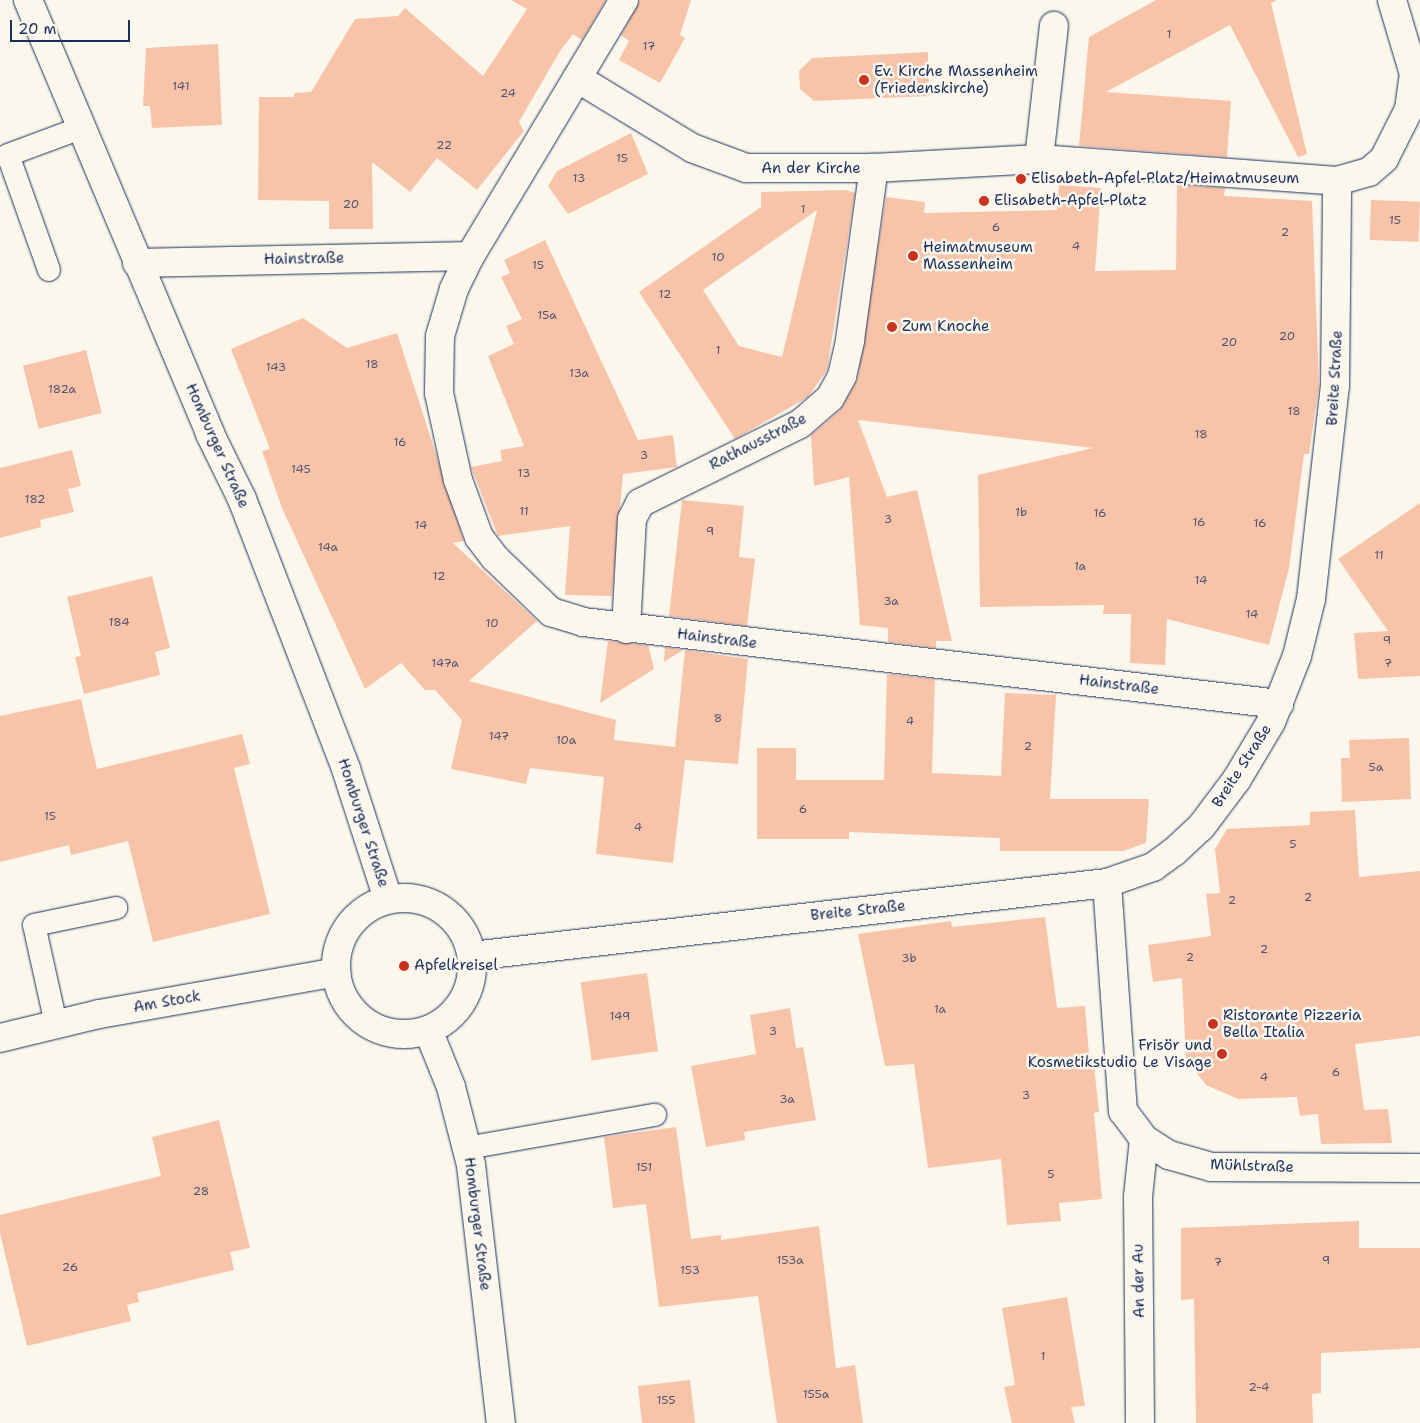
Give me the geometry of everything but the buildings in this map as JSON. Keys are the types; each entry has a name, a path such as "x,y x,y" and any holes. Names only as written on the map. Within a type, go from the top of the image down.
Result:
{"street":[{"name":"Homburger Straße","path":"28,0 137,263 242,499 346,769 388,899"},
{"name":"Hainstraße","path":"624,0 470,256 454,290 438,360 448,437 471,520 495,558 551,612 626,629 1279,704"},
{"path":"1337,181 1369,172 1384,159 1409,109 1414,74 1392,0"},
{"path":"1039,159 1054,26"},
{"name":"An der Kirche","path":"577,78 720,160 772,171 874,168 1039,159 1337,181"},
{"name":"Rathausstraße","path":"626,629 632,519 640,503 800,424 830,398 842,376 850,340 874,168"},
{"name":"Breite Straße","path":"472,956 1107,883 1153,867 1201,827 1237,780 1279,704 1311,599 1326,499 1338,329 1337,181"},
{"name":"Hainstraße","path":"137,263 470,256"},
{"name":"Mühlstraße","path":"1107,883 1123,1111 1144,1139 1169,1155 1211,1167 1420,1168"},
{"path":"412,897 440,908 459,925 472,956 466,996 452,1016 428,1030 407,1034 372,1026 348,1006 336,972 338,948 348,926 364,910 388,899 412,897"},
{"name":"Am Stock","path":"0,1038 56,1024 336,972"},
{"name":"Homburger Straße","path":"428,1030 451,1087 467,1148 501,1423"},
{"name":"An der Au","path":"1140,1423 1138,1197 1144,1139"}],"lane":[{"path":"49,270 8,155 81,128"},
{"path":"56,1024 34,926 116,908"},
{"path":"467,1148 655,1115"}],"place":[{"name":"Ev. Kirche Massenheim (Friedenskirche)","path":"864,80"},
{"name":"Elisabeth-Apfel-Platz/Heimatmuseum","path":"1021,179"},
{"name":"Elisabeth-Apfel-Platz","path":"984,201"},
{"name":"Heimatmuseum Massenheim","path":"913,256"},
{"name":"Zum Knoche","path":"892,327"},
{"name":"Apfelkreisel","path":"404,966"},
{"name":"Ristorante Pizzeria Bella Italia","path":"1213,1024"},
{"name":"Frisör und Kosmetikstudio Le Visage","path":"1222,1054"}]}
